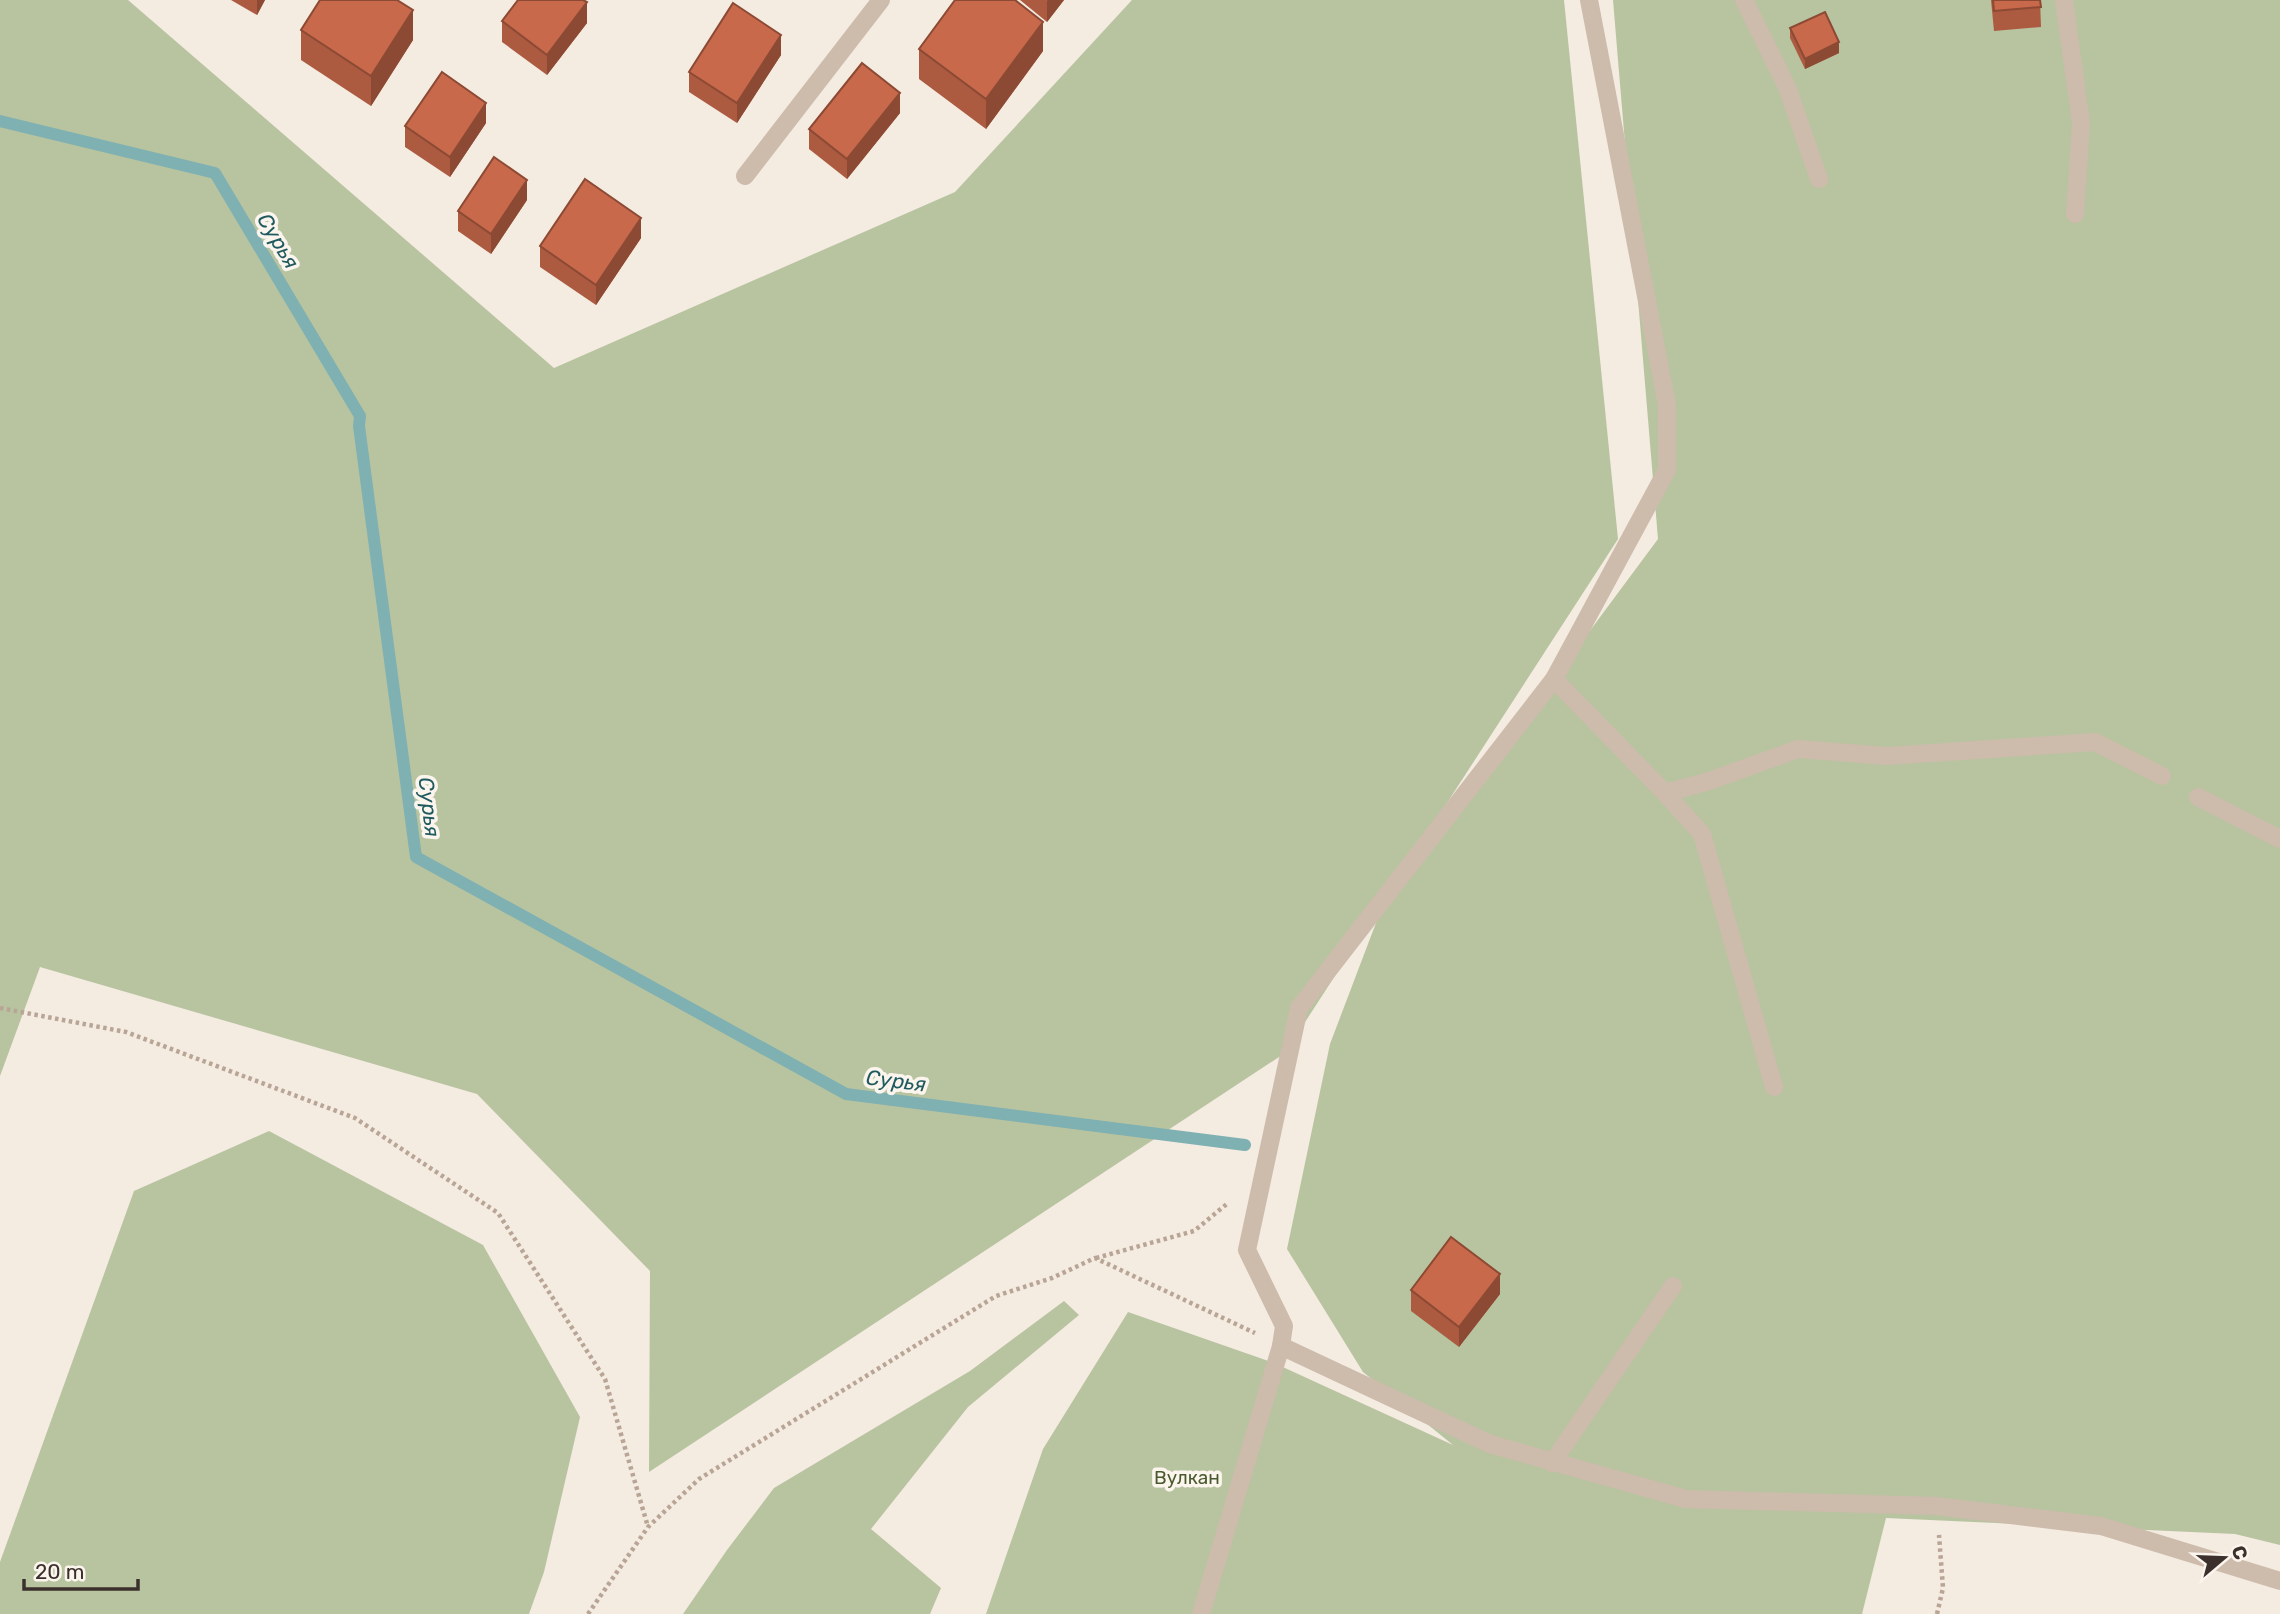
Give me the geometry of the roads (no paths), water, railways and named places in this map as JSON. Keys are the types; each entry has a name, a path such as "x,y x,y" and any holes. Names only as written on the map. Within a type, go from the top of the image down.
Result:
{"street":[{"path":"745,176 881,0"},
{"path":"1201,1614 1281,1346 1284,1326 1247,1250 1299,1008 1554,679 1667,470 1667,405 1590,0"},
{"path":"1744,0 1787,86 1819,178"},
{"path":"2064,0 2081,123 2075,214"},
{"path":"1554,679 1702,834 1774,1087"},
{"path":"1665,793 1709,781 1798,749 1887,756 2095,742 2162,775"},
{"path":"2198,797 2280,839"},
{"path":"1552,1463 1673,1286"},
{"path":"1281,1346 1490,1444 1686,1499 1936,1506 2101,1526 2280,1581"}],"waterway":[{"name":"Сурья","path":"0,121 215,173 360,416 359,426 416,857 846,1094 1245,1145"}],"park label":[{"name":"Вулкан","path":"1187,1477"}]}
